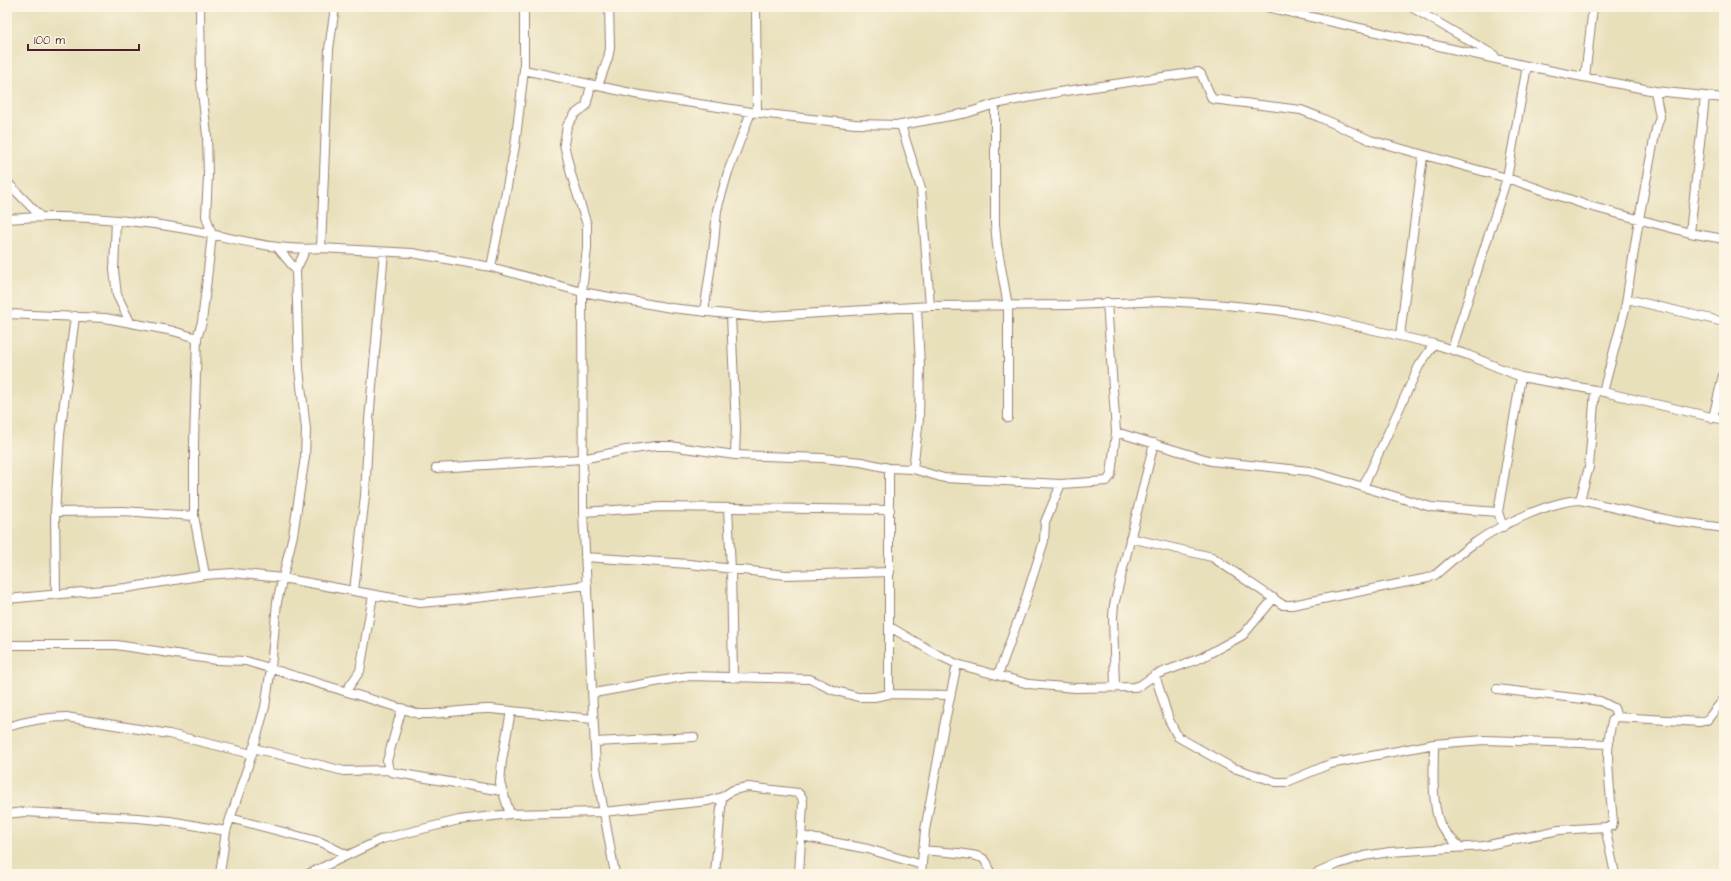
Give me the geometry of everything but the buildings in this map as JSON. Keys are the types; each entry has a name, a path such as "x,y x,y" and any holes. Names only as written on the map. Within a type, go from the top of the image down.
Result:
{"street":[{"path":"200,7 201,83 207,135 208,176 206,216 212,235 202,322 197,338 194,435 194,516 206,575"},
{"path":"321,248 329,48 335,7"},
{"path":"491,267 516,146 524,70 524,7"},
{"path":"609,7 610,48 608,58 586,106 576,114 566,126 564,144 571,174 587,225 587,248 582,292 583,512 594,694 593,719 596,768 615,874"},
{"path":"704,312 714,244 717,210 728,172 754,113 756,7"},
{"path":"1267,7 1502,59 1527,66 1655,91 1724,98"},
{"path":"1411,7 1502,59"},
{"path":"1585,77 1593,7"},
{"path":"1452,349 1507,178 1527,66"},
{"path":"524,70 640,96 754,113 855,124 901,125 967,113 995,104 1058,92 1198,72 1203,78 1212,99 1300,110 1370,140 1423,156 1507,178 1589,206 1690,233 1724,239"},
{"path":"1603,392 1627,299 1639,219 1656,129 1660,117 1655,91"},
{"path":"1690,233 1705,97"},
{"path":"995,104 995,224 997,245 1008,306 1008,418"},
{"path":"901,125 921,188 930,306"},
{"path":"1400,335 1423,156"},
{"path":"7,182 41,217"},
{"path":"7,219 41,217 116,220 179,228 277,247 412,253 491,267 582,292 671,308 731,316 765,318 930,306 1073,305 1107,302 1163,301 1277,310 1318,317 1434,344 1452,349 1521,377 1595,390 1724,420"},
{"path":"116,220 114,270 116,295 130,322"},
{"path":"277,247 296,270"},
{"path":"220,874 226,831 253,751 265,707 271,668 275,620 282,578 294,535 306,436 298,369 296,270 306,249"},
{"path":"354,591 365,496 384,252"},
{"path":"1627,299 1724,322"},
{"path":"436,468 582,459 656,446 670,446 735,455 822,458 861,462 889,468 913,469 944,478 1061,484 1107,481 1111,475 1116,432 1107,302"},
{"path":"913,469 919,419 920,365 917,308"},
{"path":"7,314 105,318 130,322 197,338"},
{"path":"56,593 55,512 60,435 75,316"},
{"path":"731,316 736,427 735,455"},
{"path":"1363,487 1419,366 1434,344"},
{"path":"1713,418 1724,371"},
{"path":"1503,527 1498,512 1521,377"},
{"path":"1580,500 1589,467 1595,390"},
{"path":"1116,432 1212,461 1309,471 1431,507 1498,512"},
{"path":"1115,688 1113,617 1130,538 1154,443"},
{"path":"889,468 889,694"},
{"path":"998,675 1024,604 1044,541 1046,522 1061,484"},
{"path":"1130,538 1212,557 1283,605 1292,606 1418,581 1435,574 1476,542 1503,527 1534,512 1569,500 1580,500 1673,521 1724,528"},
{"path":"583,512 662,507 890,510"},
{"path":"728,508 731,569 733,678"},
{"path":"55,512 99,510 194,516"},
{"path":"585,557 786,575 890,572"},
{"path":"7,599 56,593 126,588 206,575 233,573 282,578 420,603 587,585"},
{"path":"346,691 360,671 373,595"},
{"path":"890,627 938,655 957,664 1029,684 1075,688 1115,688 1139,686 1155,675 1202,658 1243,635 1274,598"},
{"path":"7,645 116,645 216,660 246,662 271,668 419,714 433,715 476,709 593,719"},
{"path":"921,874 922,850 957,664"},
{"path":"1155,675 1169,720 1178,737 1231,767 1276,782 1287,782 1330,764 1434,744 1484,740 1609,744"},
{"path":"594,694 679,677 810,678 833,690 849,696 874,697 889,694 950,695"},
{"path":"1498,689 1600,701 1614,708 1617,717"},
{"path":"1315,874 1338,864 1364,856 1390,852 1484,846 1559,830 1612,826 1609,744 1613,719 1617,717 1700,722 1707,720 1724,699"},
{"path":"389,770 387,761 402,708"},
{"path":"510,814 500,783 502,760 511,711"},
{"path":"7,727 29,720 50,717 66,717 169,734 344,771 389,770 391,772 502,791"},
{"path":"594,742 694,737"},
{"path":"1434,744 1434,787 1440,824 1445,832 1460,847"},
{"path":"308,874 382,839 459,820 510,814 603,812 708,801 722,797 733,790 749,787 798,793 802,797 803,803 799,874"},
{"path":"715,874 722,797"},
{"path":"7,814 24,812 138,818 170,821 226,831"},
{"path":"230,818 321,842 347,855"},
{"path":"1605,827 1615,874"},
{"path":"801,836 868,849 922,865"},
{"path":"922,850 973,855 982,858 989,866 990,874"}]}
